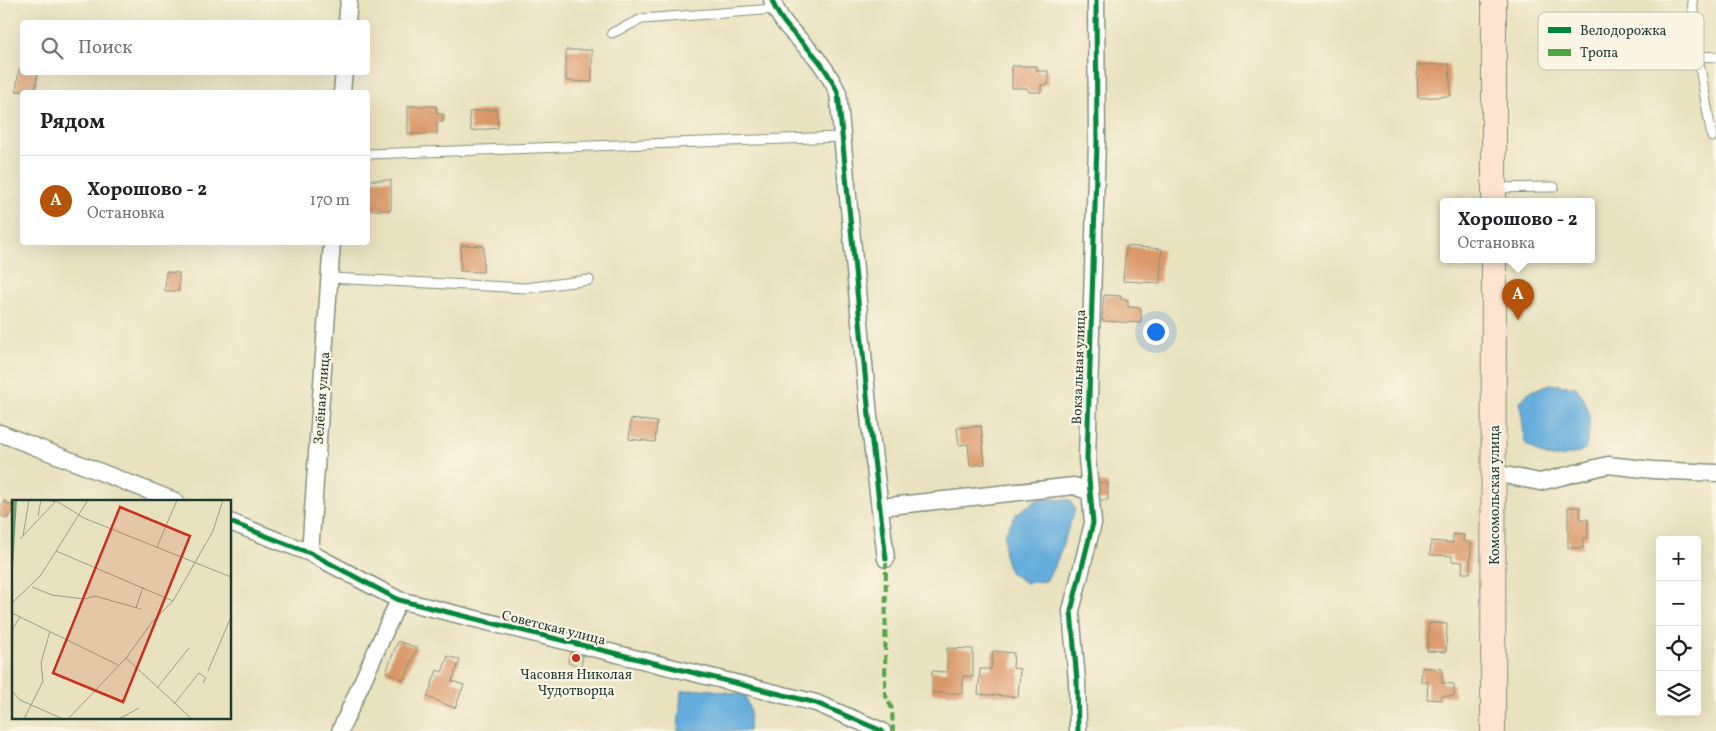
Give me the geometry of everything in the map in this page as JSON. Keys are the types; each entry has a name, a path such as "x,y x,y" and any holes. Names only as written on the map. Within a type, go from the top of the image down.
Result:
{"street":[{"path":"347,20 349,0"},
{"name":"Вокзальная улица","path":"1078,731 1077,681 1070,611 1093,523 1087,458 1097,142 1096,0"},
{"path":"1494,0 1494,194"},
{"path":"773,4 786,27 816,56 829,75 838,94 886,560"},
{"path":"342,90 344,75"},
{"name":"Зелёная улица","path":"310,553 332,245"},
{"name":"Комсомольская улица","path":"1493,731 1494,263"},
{"path":"0,433 172,500"},
{"path":"1494,473 1540,482 1608,465 1653,470 1716,473"},
{"path":"880,507 1074,486 1090,492"},
{"name":"Советская улица","path":"231,522 310,553 399,600 816,703 882,731"},
{"path":"340,731 399,600"}],"lane":[{"path":"612,32 642,19 773,4"},
{"path":"1700,70 1712,137"},
{"path":"370,154 841,137"},
{"path":"1494,194 1554,186"},
{"path":"330,278 525,288 589,280"}],"water":[{"path":"1549,384 1576,387 1582,395 1589,417 1589,433 1585,450 1554,457 1540,453 1525,443 1520,402 1529,392"},
{"path":"1040,498 1070,500 1075,510 1056,563 1046,581 1026,583 1010,572 1004,555 1005,533 1017,513"},
{"path":"706,689 745,695 750,711 749,731 678,731 681,691"}],"building":[{"path":"566,50 592,50 592,82 566,81"},
{"path":"1449,64 1451,96 1418,98 1417,65"},
{"path":"1012,66 1037,66 1037,71 1048,71 1048,85 1041,85 1041,92 1029,92 1027,88 1012,88"},
{"path":"19,69 20,75 38,75 35,90 16,91"},
{"path":"408,106 436,106 437,114 443,114 443,122 437,122 437,134 408,134"},
{"path":"496,109 498,128 471,131 469,112"},
{"path":"370,180 391,180 391,210 370,210"},
{"path":"461,245 484,246 483,272 460,271"},
{"path":"1126,246 1162,249 1160,283 1123,281"},
{"path":"166,272 179,273 179,291 165,291"},
{"path":"1104,295 1121,296 1121,299 1128,300 1128,307 1141,308 1141,323 1102,321"},
{"path":"631,419 657,422 655,442 629,439"},
{"path":"981,426 985,464 970,466 968,444 959,445 957,428"},
{"path":"1094,482 1108,483 1108,500 1094,500"},
{"path":"4,501 12,506 12,510 7,519 0,515 0,508"},
{"path":"1568,507 1580,507 1580,519 1588,519 1588,538 1583,538 1583,548 1568,548"},
{"path":"1453,534 1464,535 1463,541 1471,542 1470,573 1462,573 1463,562 1452,561 1452,556 1430,555 1431,541 1453,543"},
{"path":"1429,623 1447,624 1446,652 1427,651"},
{"path":"398,641 417,648 404,680 386,672"},
{"path":"947,648 973,649 973,677 963,676 963,693 932,693 932,671 947,672"},
{"name":"Часовня Николая Чудотворца","path":"571,650 584,652 581,666 568,663"},
{"path":"993,651 1014,653 1013,668 1020,669 1018,697 978,694 980,669 991,669"},
{"path":"448,656 460,660 452,681 464,685 455,708 427,697 437,670 442,672"},
{"path":"1422,667 1442,669 1442,683 1454,684 1454,696 1441,696 1441,700 1427,699 1428,682 1421,682"}],"marked path":[{"path":"886,559 885,694 892,709 893,731"}],"cycle path":[{"path":"772,0 775,9 785,24 822,65 838,93 870,426 886,559"},
{"path":"1078,731 1077,681 1071,611 1093,523 1087,458 1097,142 1096,0"},
{"path":"231,522 310,553 399,600 816,703 882,731"}],"place":[{"name":"Хорошово - 2","path":"1518,320"},
{"name":"Часовня Николая Чудотворца","path":"576,658"}]}
